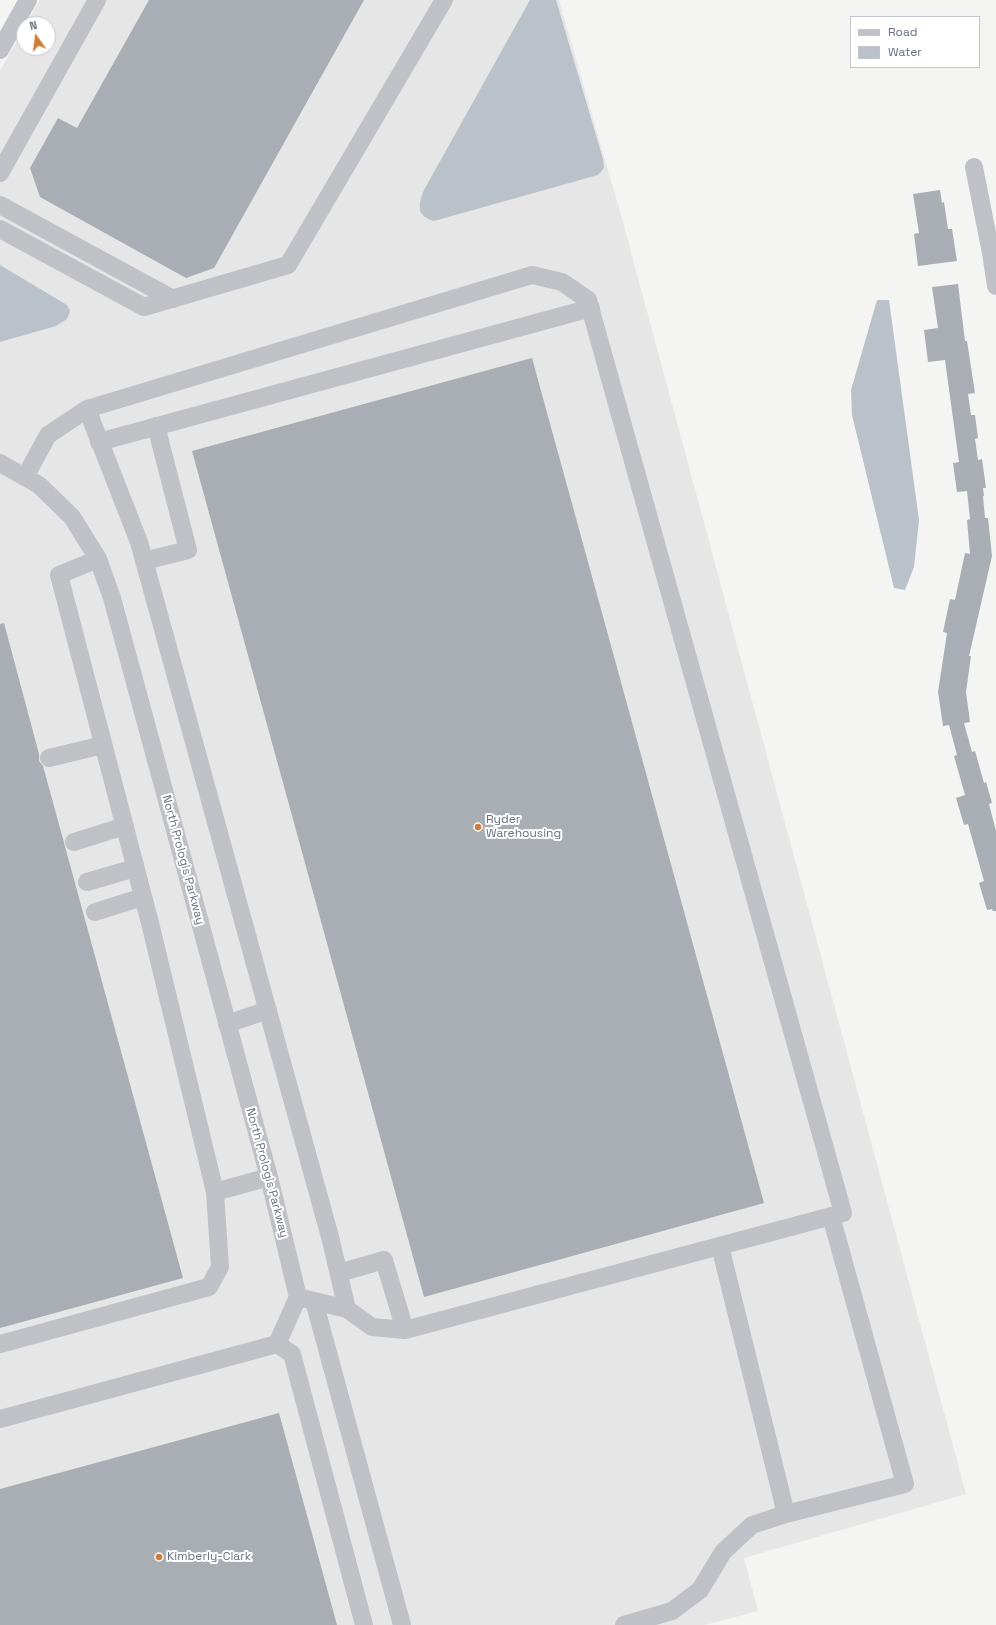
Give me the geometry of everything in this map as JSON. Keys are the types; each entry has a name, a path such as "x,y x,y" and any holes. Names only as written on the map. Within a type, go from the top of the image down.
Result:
{"street":[{"path":"0,50 28,0"},
{"path":"0,173 97,0"},
{"path":"0,229 144,307 288,265 444,0"},
{"path":"974,167 994,252 996,286"},
{"path":"0,205 173,299"},
{"path":"0,1419 277,1344 306,1299 347,1309 372,1327 405,1330 843,1213 588,300 562,282 532,275 87,409 48,435 25,477"},
{"path":"99,442 591,308"},
{"path":"87,409 139,542 330,1237 347,1309"},
{"path":"144,561 188,550 156,426"},
{"name":"North Prologis Parkway","path":"0,463 39,485 72,517 98,559 112,598 269,1177 402,1625"},
{"path":"0,1344 209,1287 220,1267 215,1192 136,868 59,575 98,559"},
{"path":"49,758 103,745"},
{"path":"74,842 125,826"},
{"path":"87,882 136,868"},
{"path":"95,912 143,897"},
{"path":"227,1024 268,1010"},
{"path":"215,1192 269,1177"},
{"path":"624,1625 672,1611 700,1590 723,1552 752,1525 786,1514 905,1484 831,1216"},
{"path":"720,1246 786,1514"},
{"path":"339,1273 384,1260 405,1330"},
{"path":"277,1344 292,1354 364,1625"}],"shaded area":[{"path":"40,0 559,0 621,215 966,1494 744,1558 758,1611 705,1625 0,1625 0,71 16,42 16,56 56,56 56,16 31,16"}],"water":[{"path":"530,0 556,0 603,159 604,168 598,175 434,221 428,219 421,213 420,209 420,200 424,190"},
{"path":"0,265 67,305 70,311 67,319 56,326 0,342"},
{"path":"877,300 889,300 919,520 914,567 905,590 894,588 852,415 851,390"}],"building":[{"path":"149,0 364,0 214,268 186,278 40,197 30,168 58,118 77,128"},
{"path":"940,190 942,203 944,202 948,229 952,229 957,261 918,266 914,234 919,233 913,194"},
{"path":"958,284 965,341 967,341 975,393 968,394 971,415 975,415 978,438 975,439 978,460 982,459 986,488 983,488 985,518 988,518 992,556 969,656 971,656 966,692 970,722 964,723 972,752 975,751 984,783 986,782 992,803 989,804 996,831 996,911 993,911 992,909 987,910 979,883 984,881 968,824 964,825 956,798 965,795 954,756 957,755 949,725 943,726 938,692 947,633 943,632 950,599 955,600 965,553 970,554 967,520 970,519 967,491 957,492 953,463 959,462 945,360 928,362 924,330 938,328 932,287"},
{"name":"Ryder Warehousing","path":"532,358 764,1203 424,1297 192,451"},
{"path":"4,623 39,754 39,761 43,766 183,1278 0,1328 0,624"},
{"name":"Kimberly-Clark","path":"279,1413 337,1625 0,1625 0,1489"}],"place":[{"name":"Ryder Warehousing","path":"478,827"},
{"name":"Kimberly-Clark","path":"159,1557"}]}
